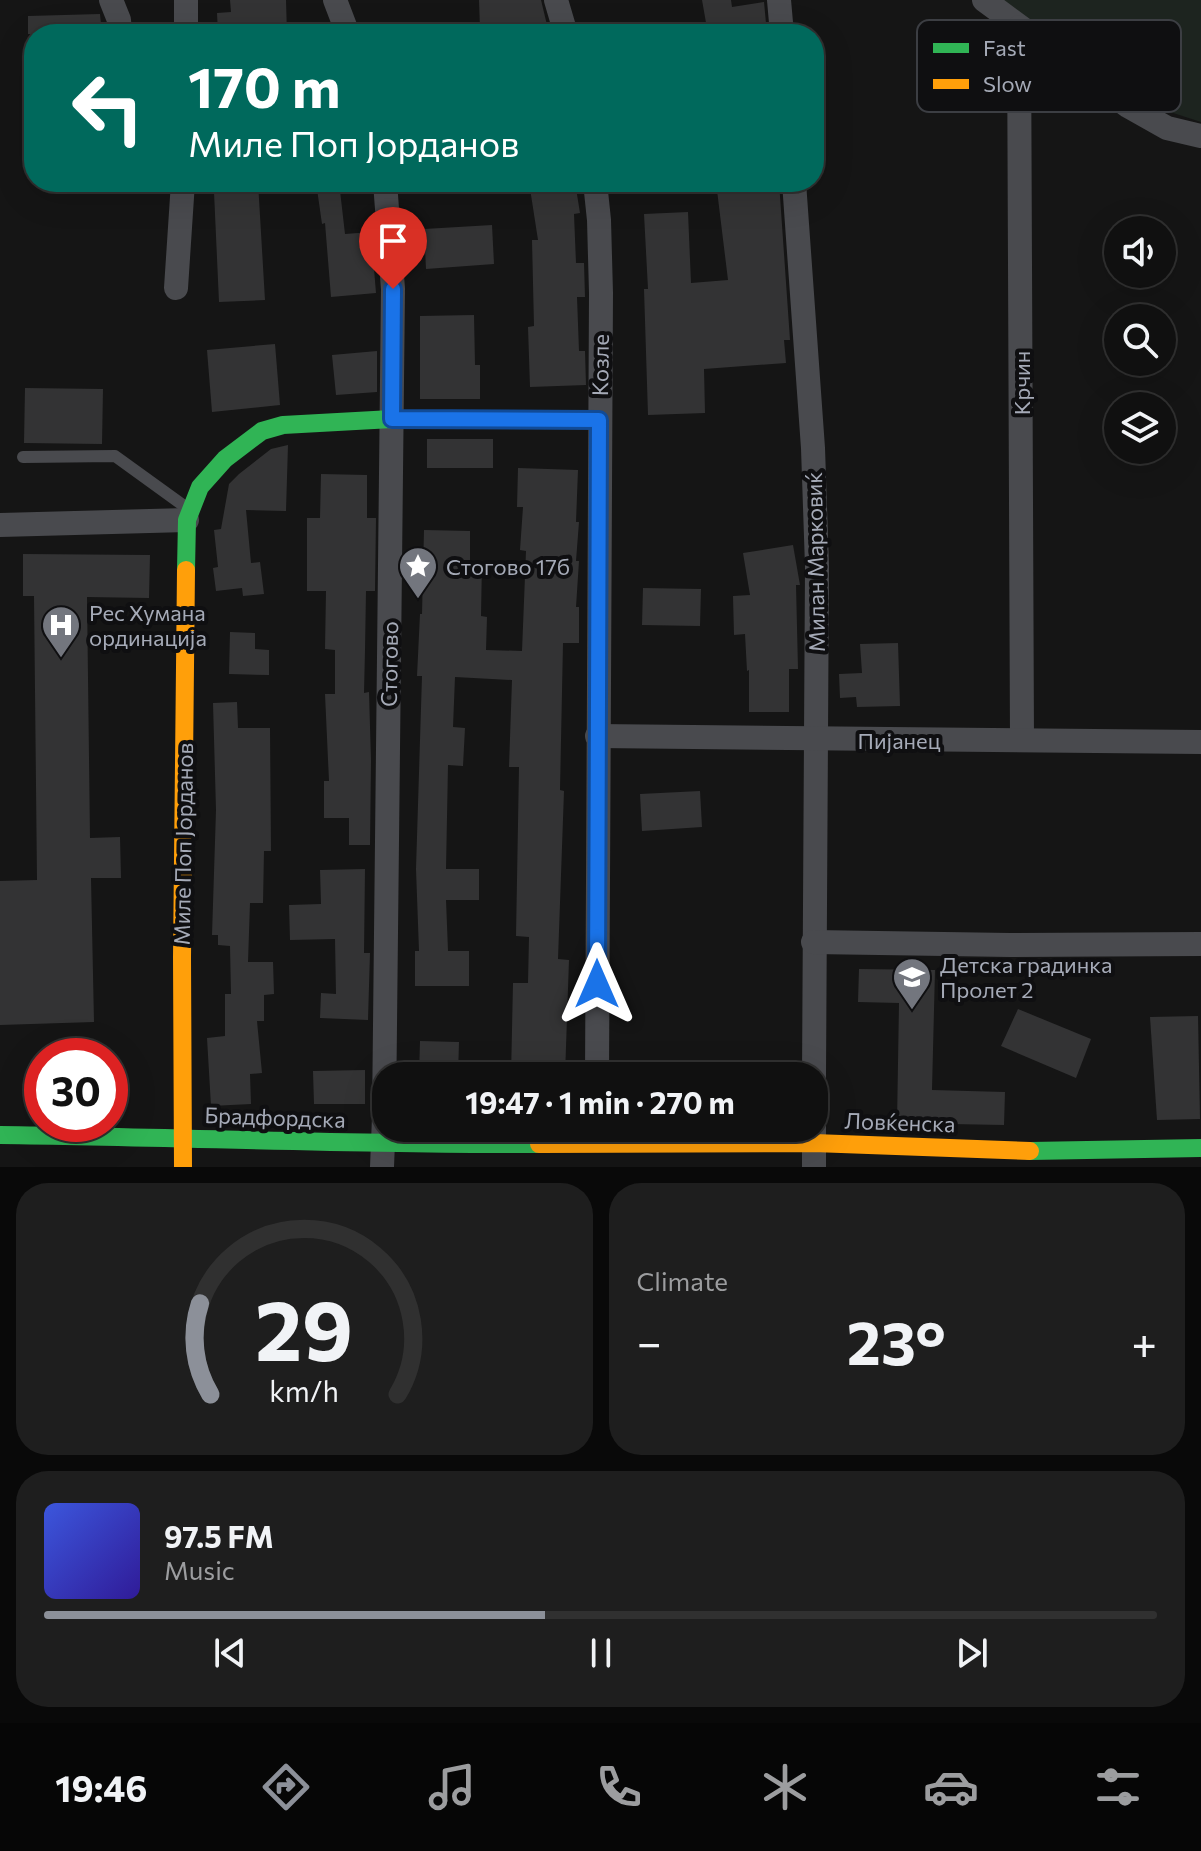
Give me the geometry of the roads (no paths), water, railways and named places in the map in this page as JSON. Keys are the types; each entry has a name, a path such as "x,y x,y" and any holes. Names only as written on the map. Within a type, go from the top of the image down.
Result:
{"street":[{"path":"111,0 119,24"},
{"path":"186,0 186,24"},
{"path":"335,0 344,24"},
{"path":"556,0 563,24"},
{"path":"779,0 781,24"},
{"path":"984,0 1010,20"},
{"name":"Крчин","path":"1019,112 1022,740"},
{"path":"1139,112 1167,128 1201,136"},
{"path":"176,288 182,192"},
{"name":"Стогово","path":"382,1156 393,289 386,192"},
{"name":"Козле","path":"596,192 600,279 597,1062"},
{"name":"Милан Марковиќ","path":"795,192 813,448 817,566 814,1062"},
{"name":"Миле Поп Јорданов","path":"183,1167 182,957 189,515 200,487 225,459 262,431 283,425 392,419 599,420"},
{"path":"0,525 189,515"},
{"name":"Пијанец","path":"597,736 1201,742"},
{"path":"813,942 1201,944"},
{"name":"Брадфордска","path":"0,1135 183,1137 382,1156 596,1146"},
{"name":"Ловќенска","path":"596,1146 1015,1159 1201,1148"}],"lane":[{"path":"23,457 115,456 189,515"}],"place":[{"name":"Стогово 17б","path":"418,600"},
{"name":"Рес Хумана ординација","path":"61,659"},
{"name":"Детска градинка Пролет 2","path":"912,1011"}]}
